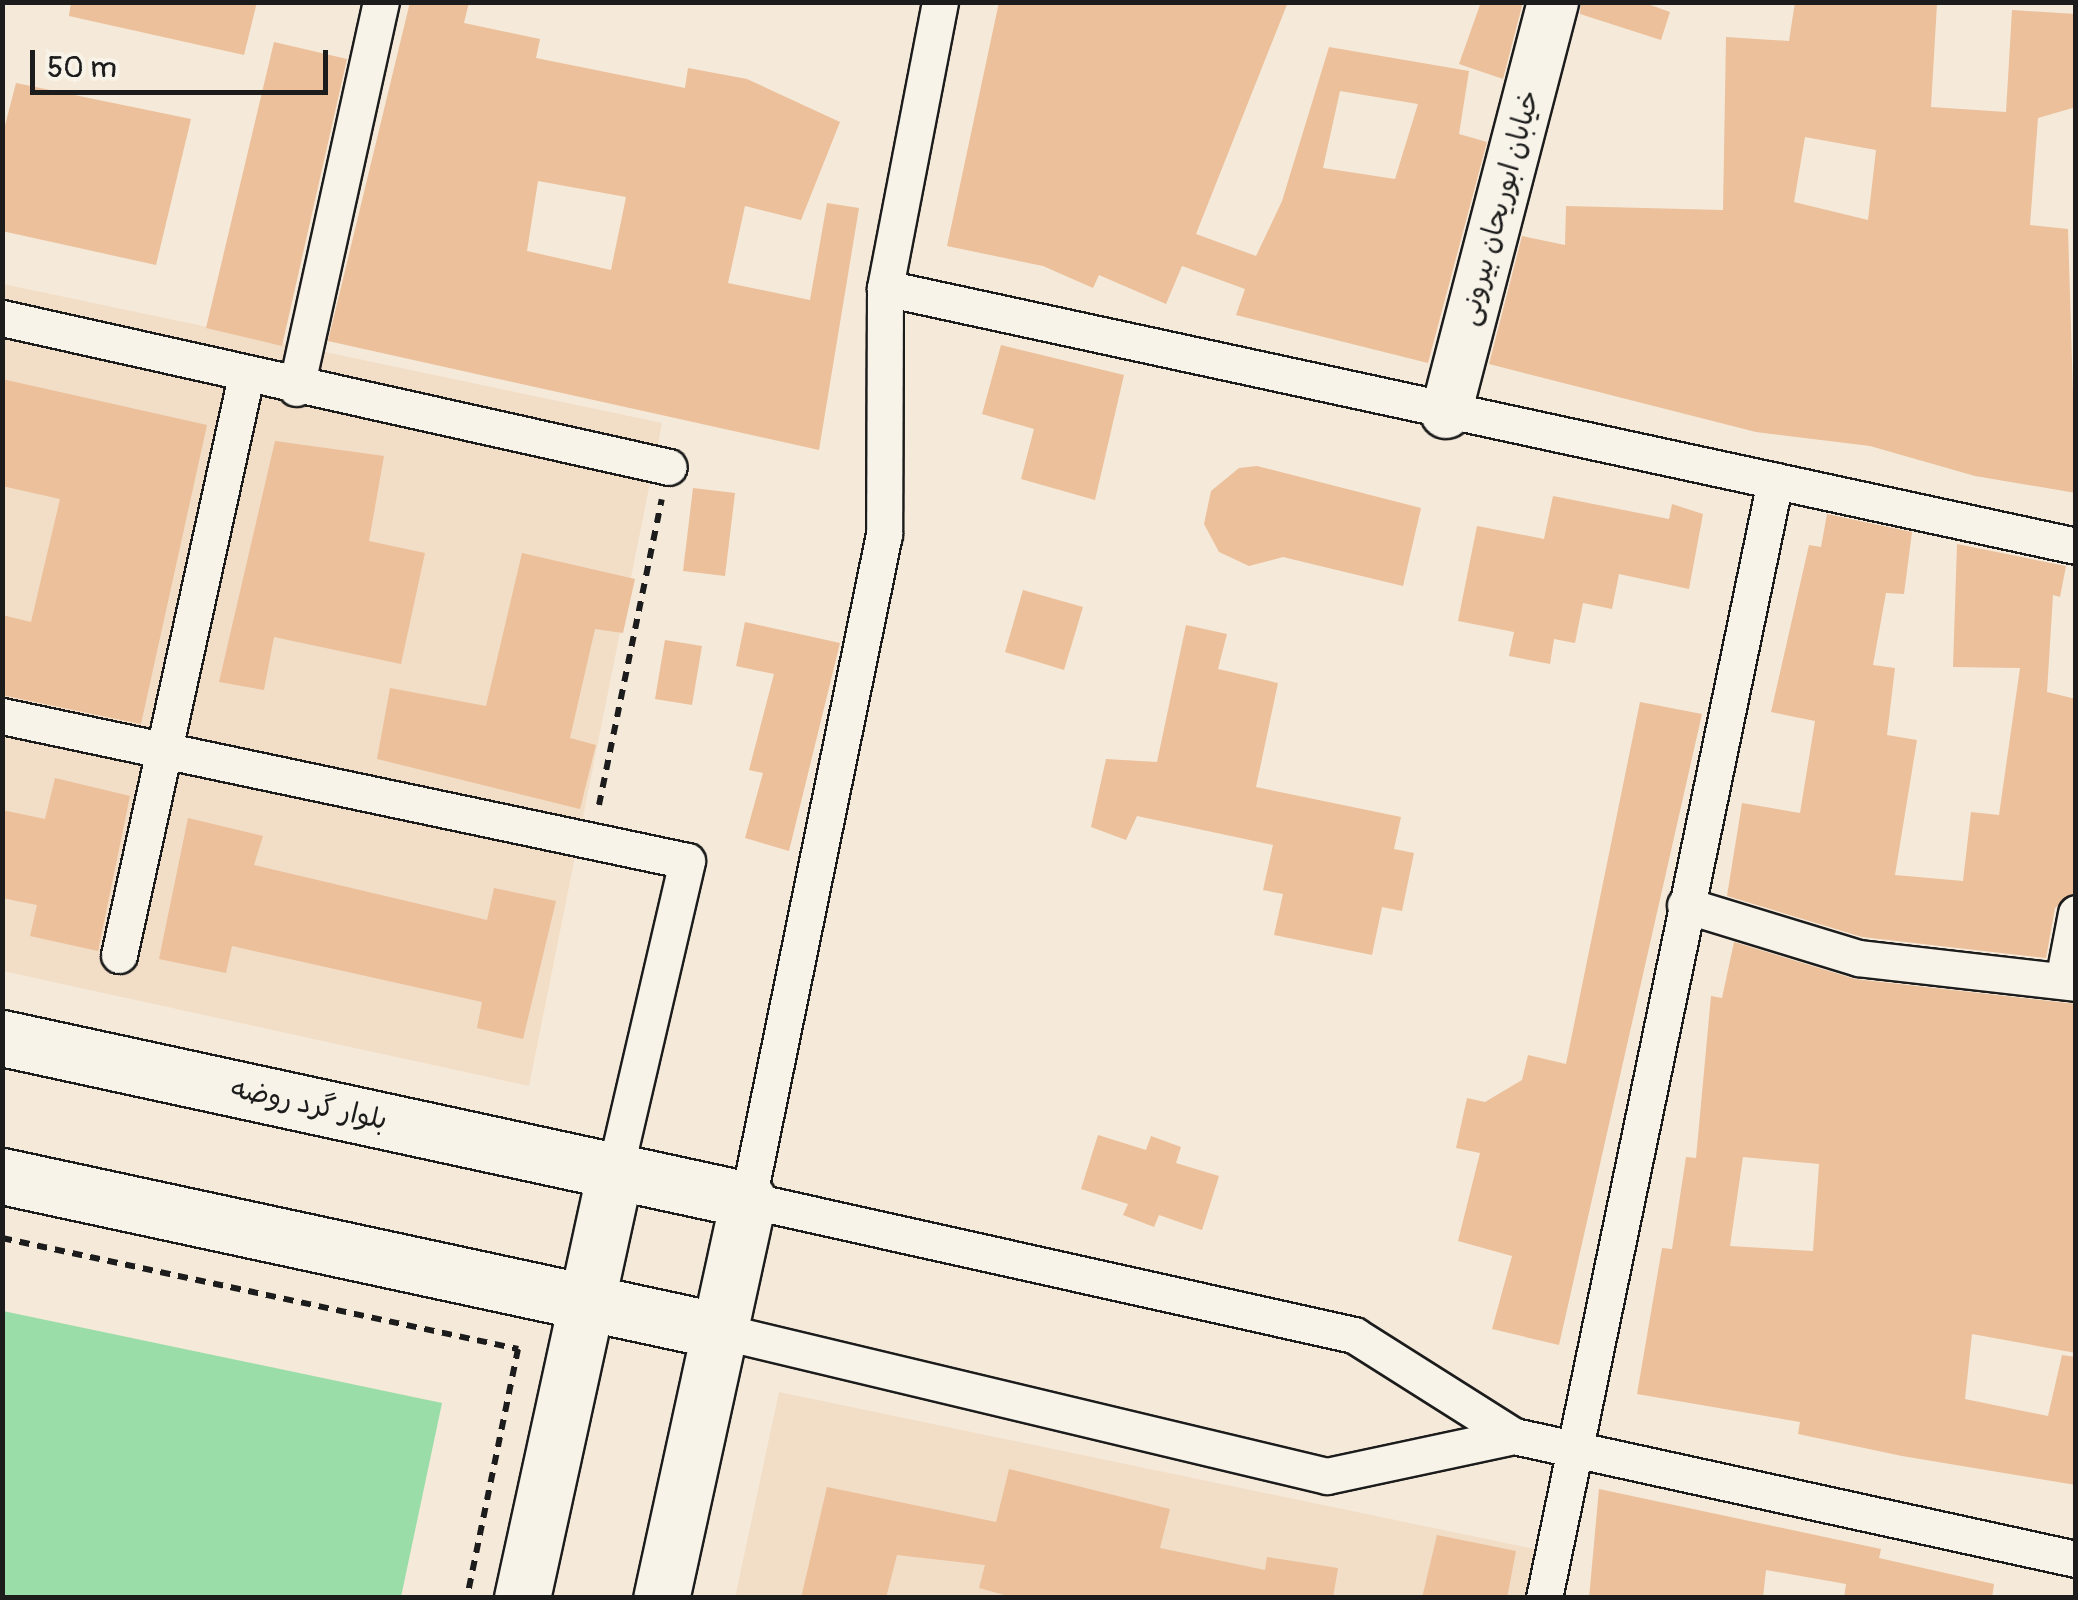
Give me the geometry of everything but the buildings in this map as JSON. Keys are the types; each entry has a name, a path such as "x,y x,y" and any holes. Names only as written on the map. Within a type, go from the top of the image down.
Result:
{"main road":[{"name":"بلوار گرد روضه","path":"2,1038 748,1200"},
{"path":"522,1598 615,1171"},
{"path":"2,1176 720,1330"},
{"path":"661,1598 748,1200"}],"street":[{"path":"296,388 381,2"},
{"path":"940,2 885,288 884,534 748,1200 1354,1335 1514,1436 2076,1558"},
{"name":"خیابان ابوریحان بیرونی","path":"1446,412 1553,2"},
{"path":"885,288 2076,546"},
{"path":"2,318 296,388 669,468"},
{"path":"119,955 246,376"},
{"path":"1544,1598 1774,481"},
{"path":"2,716 688,861 615,1171"},
{"path":"1685,905 1858,958 2069,982 2076,913"},
{"path":"720,1330 1327,1476 1514,1436"}],"path":[{"path":"592,840 669,468"},
{"path":"2,1238 518,1350 467,1598"}],"shaded area":[{"path":"3,284 662,423 529,1086 3,971"},
{"path":"779,1392 1535,1549 1525,1597 735,1598"}],"green space":[{"path":"3,1311 442,1403 401,1597 3,1597"}]}
